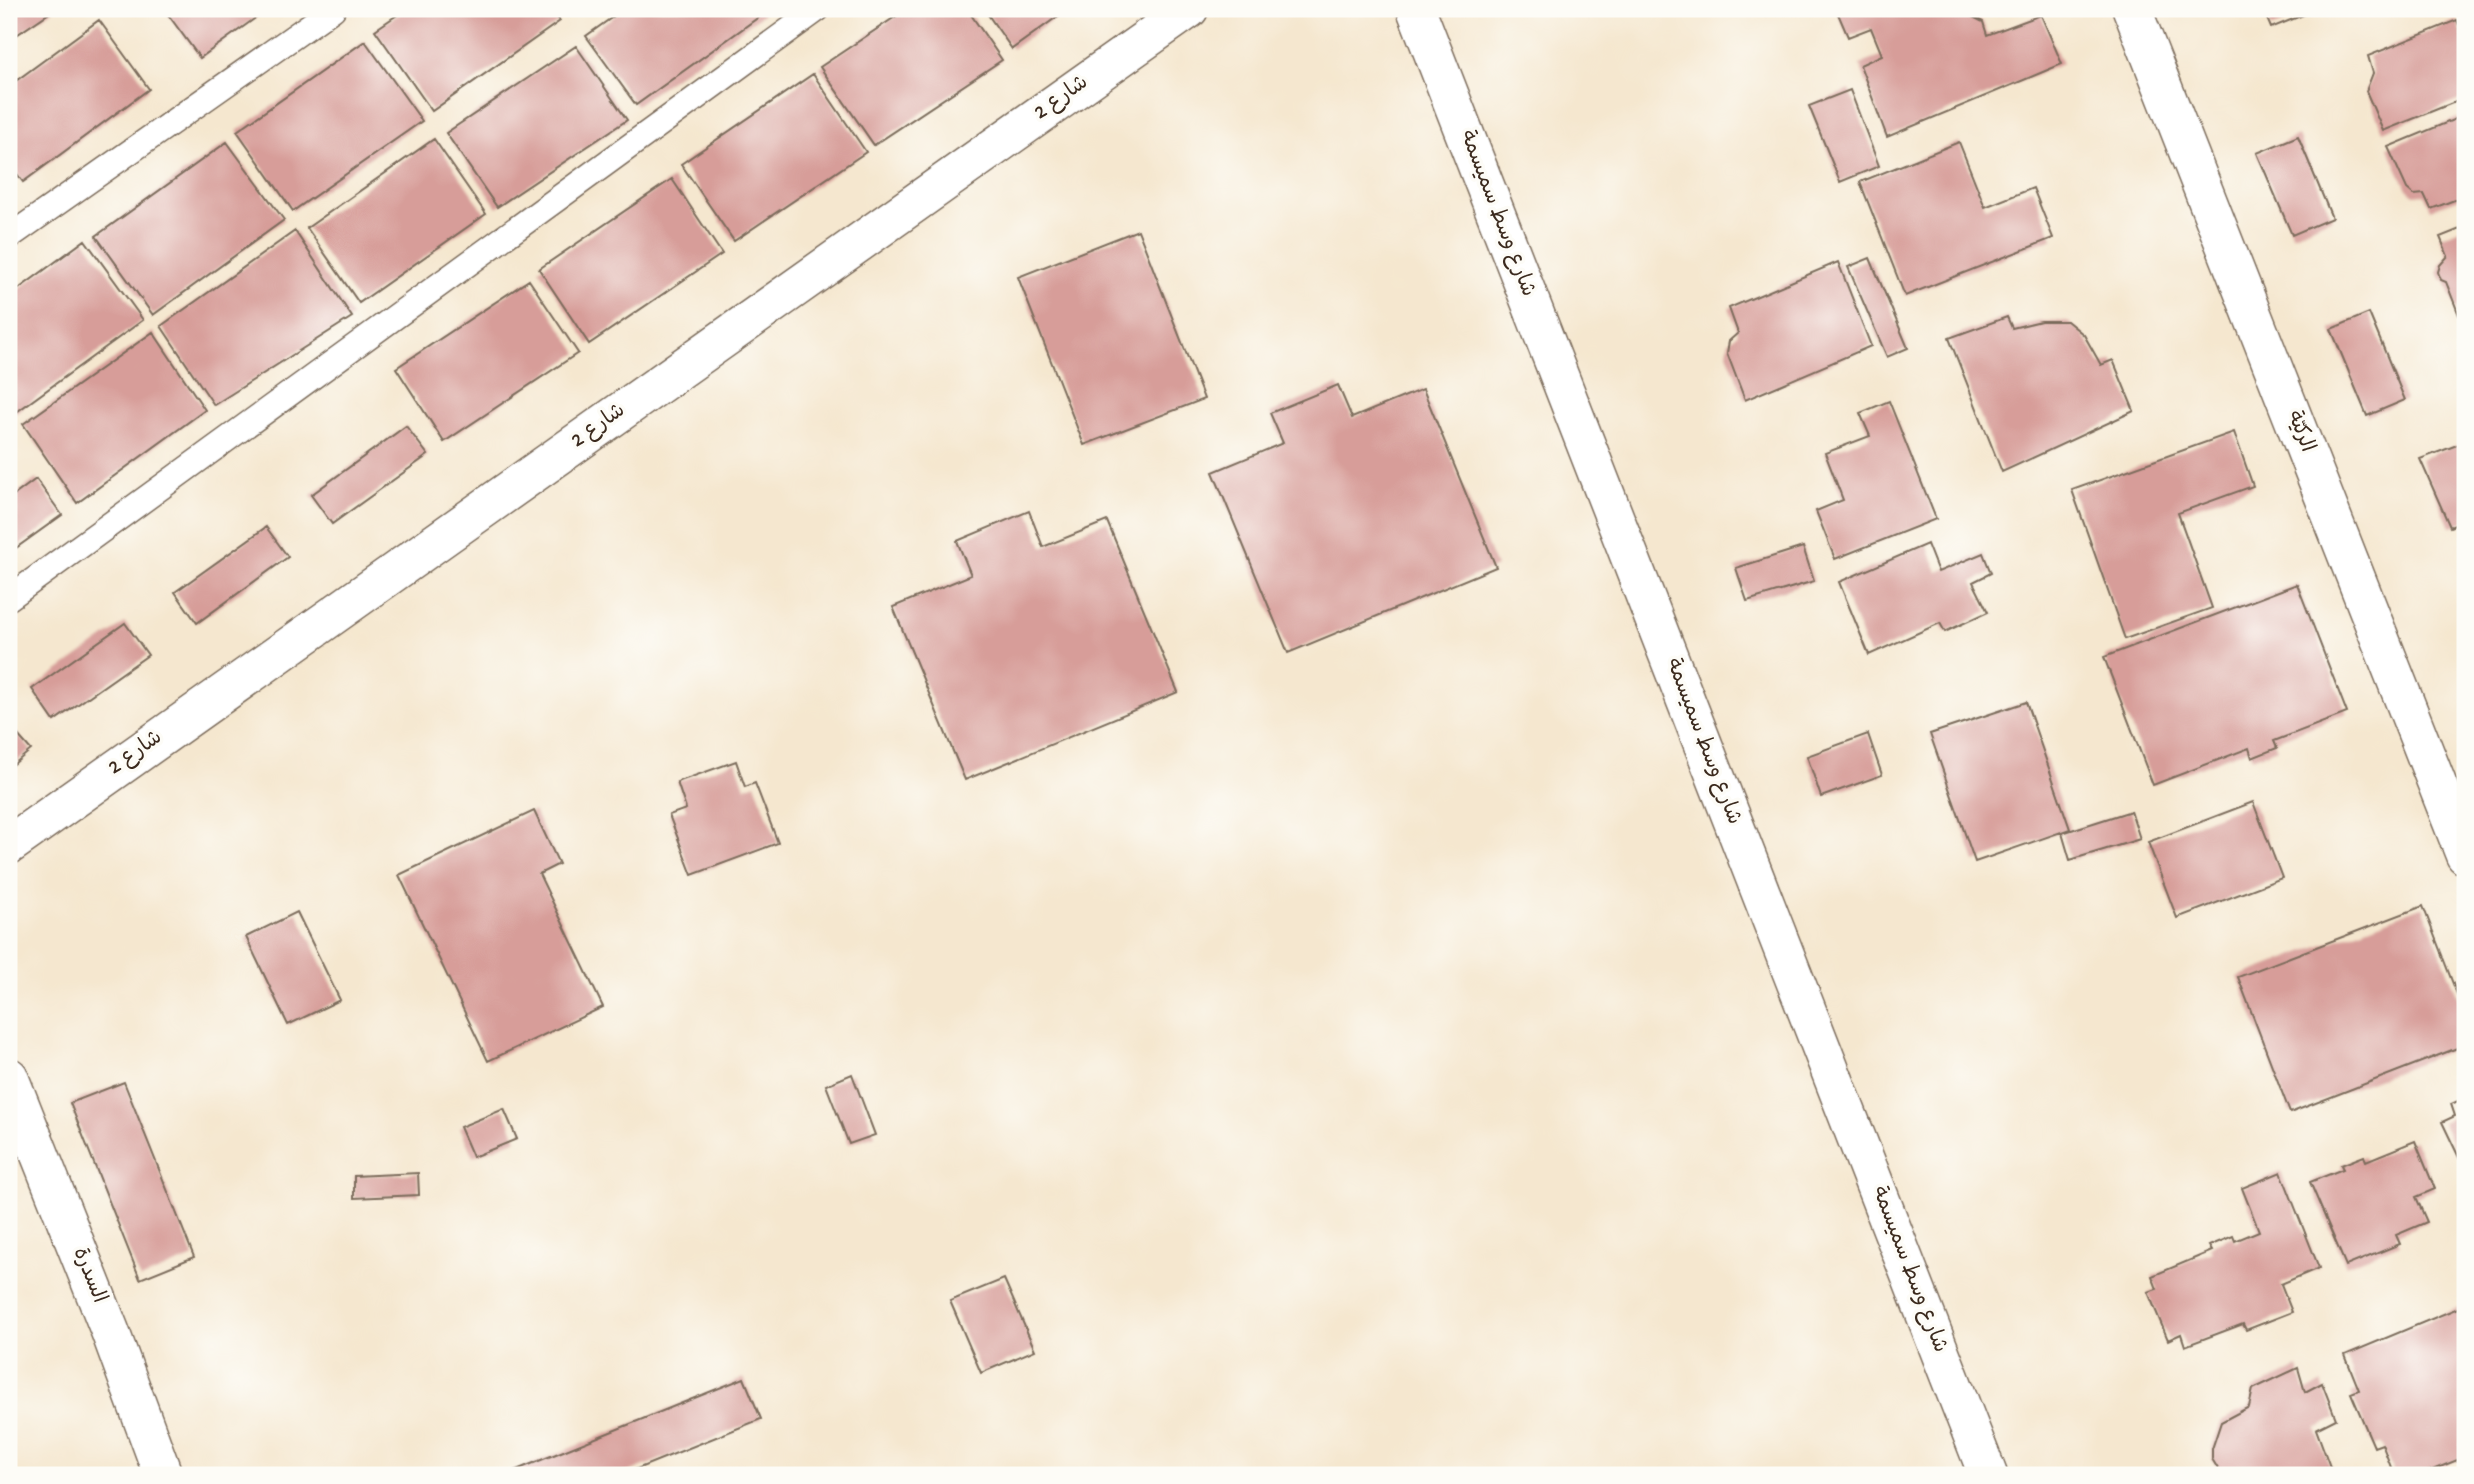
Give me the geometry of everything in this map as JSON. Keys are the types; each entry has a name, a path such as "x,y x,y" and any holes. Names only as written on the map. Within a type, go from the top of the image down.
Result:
{"street":[{"name":"شارع 2","path":"9,845 1189,9"},
{"name":"شارع وسط سميسمة","path":"1416,9 1988,1475"},
{"name":"الركيّة","path":"2132,9 2465,855"},
{"name":"السدرة","path":"9,1077 110,1331 163,1475"}],"lane":[{"path":"9,237 332,9"},
{"path":"9,598 807,12"}],"building":[{"path":"9,9 55,9 9,40"},
{"path":"164,9 268,9 200,58"},
{"path":"406,9 551,9 560,21 432,111 375,30"},
{"path":"624,9 759,9 763,14 636,105 586,36"},
{"path":"907,9 967,9 1002,60 874,145 820,67"},
{"path":"984,9 1068,9 1012,49"},
{"path":"1836,9 1967,9 1969,15 1983,22 1987,35 2041,15 2062,64 1887,137 1860,65 1882,55 1871,28 1848,37"},
{"path":"2263,9 2318,9 2271,28"},
{"path":"99,20 149,89 23,182 9,163 9,86"},
{"path":"2457,20 2465,41 2465,98 2383,131 2366,91 2373,73 2368,56"},
{"path":"365,41 422,121 293,211 237,131"},
{"path":"576,46 627,120 497,207 446,133"},
{"path":"813,74 866,152 734,241 681,164"},
{"path":"1850,90 1879,166 1840,182 1809,106"},
{"path":"2465,115 2465,196 2431,209 2424,194 2414,195 2407,189 2388,147"},
{"path":"2298,136 2332,218 2292,235 2257,153"},
{"path":"434,139 486,214 359,303 307,228"},
{"path":"227,142 284,220 153,315 96,236"},
{"path":"1959,142 1985,207 2033,188 2053,238 1905,296 1860,182"},
{"path":"672,179 722,254 589,344 539,269"},
{"path":"2465,227 2465,313 2459,315 2446,282 2441,280 2438,272 2448,256 2440,237"},
{"path":"1138,230 1204,399 1084,445 1018,277"},
{"path":"295,231 352,317 214,405 161,326"},
{"path":"85,240 143,320 11,416 9,296"},
{"path":"1870,258 1908,348 1887,357 1848,267"},
{"path":"1838,262 1871,346 1745,400 1727,353 1729,341 1738,333 1729,308"},
{"path":"529,280 578,353 444,442 396,368"},
{"path":"2369,313 2405,400 2367,416 2331,329"},
{"path":"2007,317 2012,328 2041,321 2067,321 2084,335 2101,365 2113,360 2134,411 2002,472 1949,338"},
{"path":"153,332 205,410 77,503 23,424"},
{"path":"1338,385 1352,418 1423,389 1496,567 1288,653 1213,472 1283,443 1270,413"},
{"path":"1889,401 1936,519 1835,559 1816,511 1843,500 1825,453 1870,436 1860,413"},
{"path":"406,426 428,455 332,524 311,495"},
{"path":"2234,432 2253,486 2178,513 2212,608 2125,639 2072,490"},
{"path":"2465,442 2465,521 2450,527 2420,459"},
{"path":"36,479 62,515 9,553 9,499"},
{"path":"1029,511 1043,547 1107,521 1178,692 965,780 893,607 971,575 957,541"},
{"path":"266,527 288,557 197,623 175,592"},
{"path":"1927,544 1938,572 1983,553 1991,573 1973,582 1988,612 1945,632 1940,623 1869,655 1839,582"},
{"path":"1803,547 1814,581 1747,601 1736,568"},
{"path":"2297,584 2347,713 2274,741 2277,748 2252,758 2249,748 2153,785 2104,657"},
{"path":"125,623 148,655 54,721 32,689"},
{"path":"2026,702 2070,829 1975,862 1930,734"},
{"path":"9,725 31,750 9,768"},
{"path":"1868,734 1882,775 1821,797 1807,756"},
{"path":"736,761 745,787 755,783 778,843 692,875 669,815 686,809 677,782"},
{"path":"2253,802 2282,878 2177,918 2148,842"},
{"path":"534,811 559,864 539,874 603,1007 488,1061 399,875"},
{"path":"2131,811 2140,839 2070,860 2062,833"},
{"path":"2423,906 2465,1015 2465,1045 2290,1113 2238,977"},
{"path":"297,912 340,1000 288,1025 246,937"},
{"path":"852,1074 875,1135 849,1144 826,1085"},
{"path":"124,1082 194,1257 140,1279 70,1103"},
{"path":"2465,1098 2465,1170 2442,1122 2455,1116 2451,1104"},
{"path":"504,1109 517,1139 473,1157 460,1127"},
{"path":"2415,1141 2435,1189 2416,1197 2427,1222 2396,1235 2400,1244 2346,1266 2310,1182 2343,1169 2341,1165 2364,1156 2366,1161"},
{"path":"2281,1172 2319,1268 2281,1284 2292,1312 2246,1330 2243,1324 2185,1346 2181,1334 2168,1340 2148,1292 2157,1289 2152,1276 2212,1251 2209,1246 2233,1236 2235,1241 2259,1231 2242,1188"},
{"path":"418,1173 419,1195 354,1198 354,1176"},
{"path":"1004,1279 1035,1350 981,1373 950,1301"},
{"path":"2465,1305 2465,1441 2460,1443 2465,1457 2420,1475 2394,1475 2382,1444 2374,1447 2351,1393 2359,1390 2345,1355"},
{"path":"2298,1368 2305,1392 2322,1383 2336,1419 2316,1429 2333,1475 2225,1475 2220,1472 2212,1459 2212,1449 2221,1422 2249,1407 2253,1389"},
{"path":"744,1378 761,1419 622,1475 504,1475"}]}
